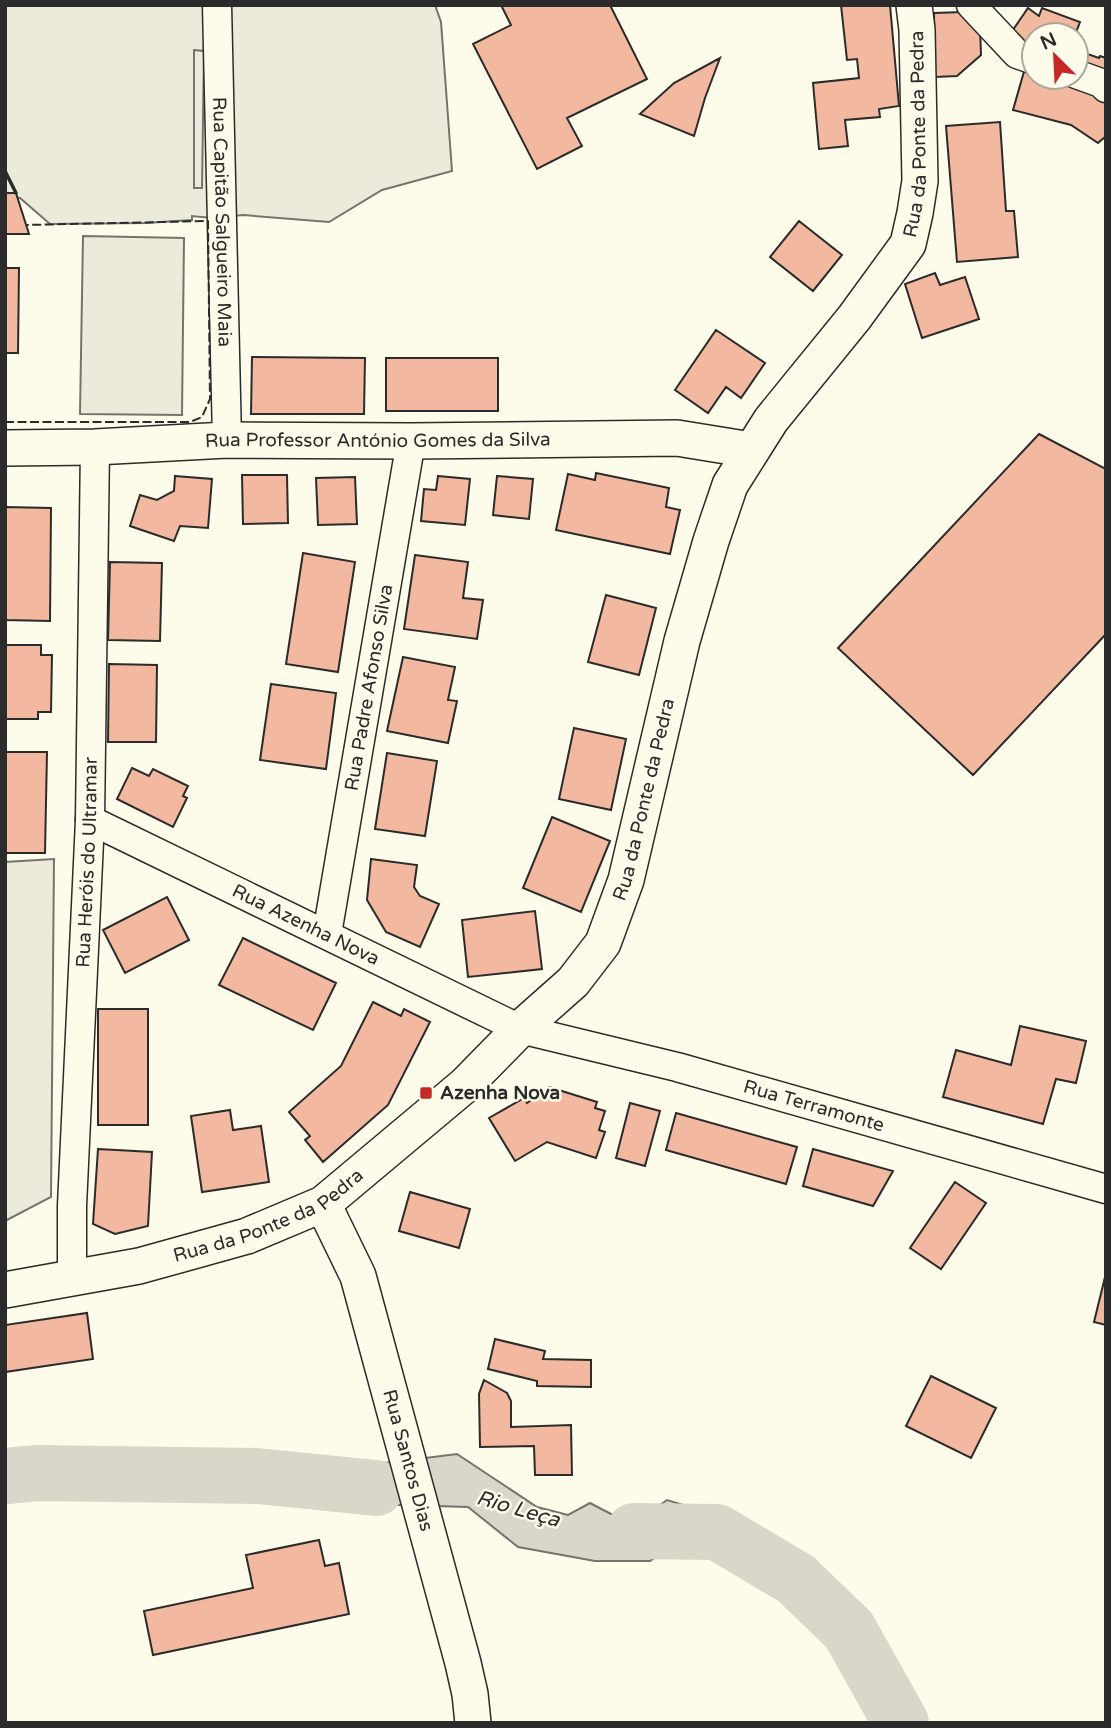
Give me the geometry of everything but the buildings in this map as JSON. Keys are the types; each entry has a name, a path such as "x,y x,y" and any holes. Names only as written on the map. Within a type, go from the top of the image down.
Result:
{"street":[{"name":"Rua Capitão Salgueiro Maia","path":"217,5 228,440"},
{"name":"Rua da Ponte da Pedra","path":"5,1290 139,1266 247,1236 323,1204 465,1085 520,1029 573,982 603,943 626,880 682,641 730,485 771,420 854,318 908,244 920,181 917,30 914,5"},
{"path":"971,5 1020,55"},
{"path":"1090,79 1106,88"},
{"name":"Rua Professor António Gomes da Silva","path":"5,449 228,440 677,438 751,450"},
{"name":"Rua Padre Afonso Silva","path":"327,934 411,441"},
{"name":"Rua Heróis do Ultramar","path":"72,1277 72,1206 90,820 95,447"},
{"name":"Rua Azenha Nova","path":"90,820 520,1029"},
{"name":"Rua Terramonte","path":"520,1029 677,1067 1106,1189"},
{"name":"Rua Santos Dias","path":"323,1204 358,1276 463,1663 473,1723"}],"shaded area":[{"path":"5,5 435,5 441,22 452,171 382,190 329,222 243,215 212,218 192,216 192,220 146,223 50,224 20,198 5,196"},
{"path":"194,50 204,51 202,188 194,188"},
{"path":"83,236 184,238 182,415 80,414"},
{"path":"54,859 51,1197 5,1221 5,862"}],"water":[{"path":"457,1454 537,1507 568,1515 590,1503 632,1525 667,1500 710,1513 711,1538 672,1539 670,1547 650,1561 595,1561 518,1547 468,1507 304,1502 298,1469 361,1466"}],"waterway":[{"name":"Rio Leça","path":"5,1476 38,1473 257,1476 376,1488"},
{"name":"Rio Leça","path":"634,1531 717,1532 796,1579 849,1630 901,1723"}],"fence":[{"path":"5,422 190,422 202,417 210,399 208,221 26,225"}],"wall":[{"path":"5,171 16,193"}],"place":[{"name":"Azenha Nova","path":"426,1093"}]}
